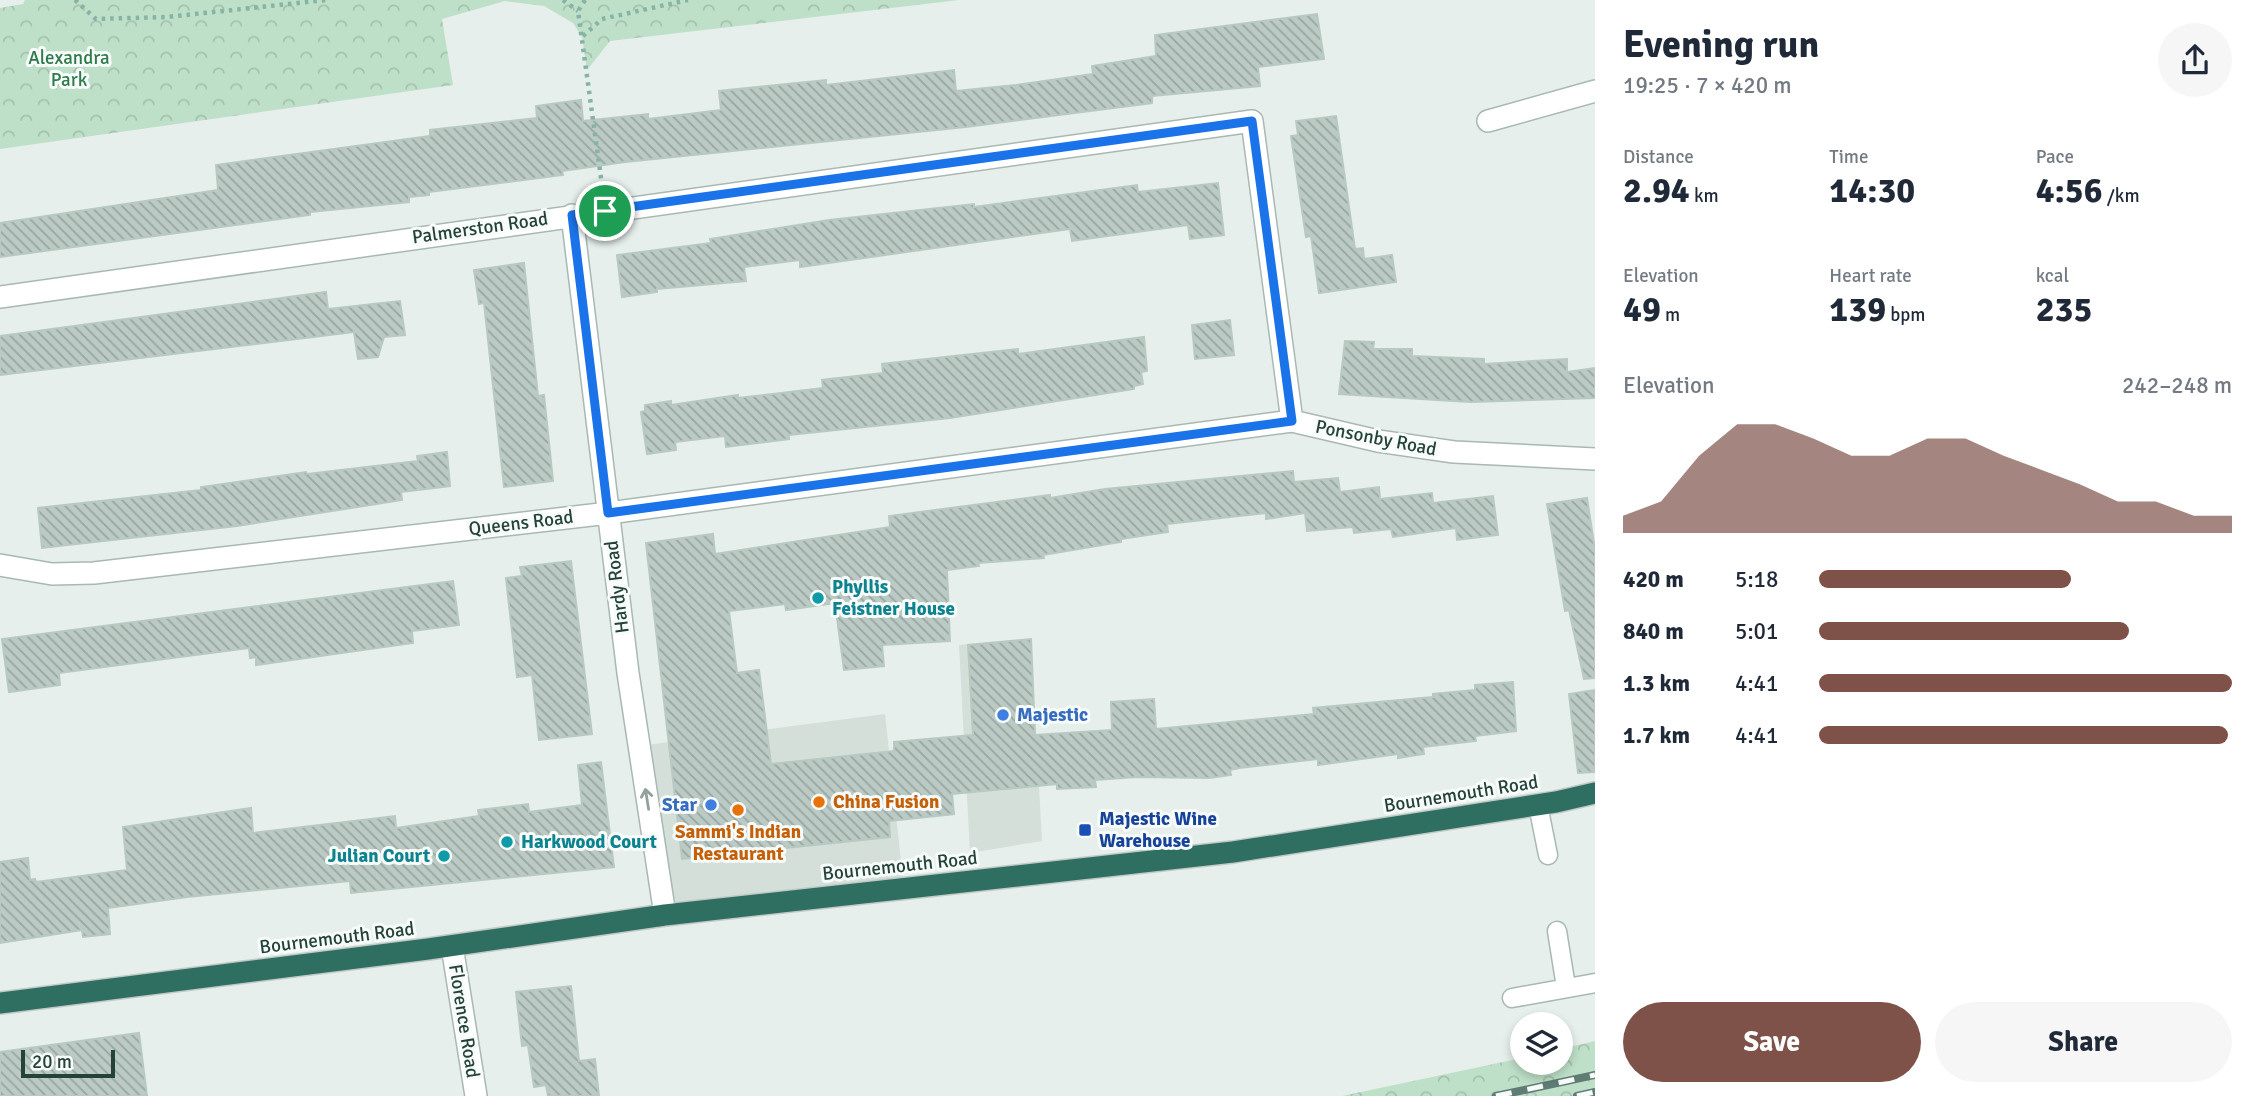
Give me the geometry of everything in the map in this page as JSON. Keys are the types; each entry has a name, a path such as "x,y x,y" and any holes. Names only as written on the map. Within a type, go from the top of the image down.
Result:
{"highway":[{"name":"Bournemouth Road","path":"0,1003 452,946 665,915 1233,852 1538,805 1595,793"}],"street":[{"path":"1488,121 1595,90"},
{"name":"Palmerston Road","path":"0,297 1252,121"},
{"name":"Ponsonby Road","path":"1252,121 1292,421 1378,441 1454,452 1595,459"},
{"name":"Hardy Road","path":"572,215 628,673 665,915"},
{"name":"Queens Road","path":"0,565 52,574 94,573 608,513 1292,421"},
{"name":"Florence Road","path":"452,946 476,1096"}],"lane":[{"path":"1538,805 1548,855"},
{"path":"1557,931 1566,987"},
{"path":"1512,998 1595,983"}],"path":[{"path":"75,0 96,19 167,17 326,0"},
{"path":"563,0 578,11"},
{"path":"571,0 578,11 605,211"},
{"path":"578,11 584,0"},
{"path":"582,37 602,19 688,0"}],"shaded area":[{"name":"Majestic","path":"1031,639 1042,841 970,853 959,645"},
{"path":"885,714 904,889 665,915 639,746"}],"green space":[{"name":"Alexandra Park","path":"25,0 959,0 610,41 587,70 582,37 573,23 544,6 505,1 442,19 453,85 0,149 0,8 23,4"},
{"path":"1595,1041 1595,1096 1342,1096 1510,1061 1510,1075 1573,1075 1573,1046"}],"building":[{"path":"1317,14 1324,59 1258,67 1260,86 1152,96 1152,103 966,127 625,162 562,171 563,175 429,192 429,195 409,197 409,202 310,212 310,215 0,257 0,223 218,190 216,165 430,136 430,130 537,118 536,106 581,100 583,121 648,114 648,119 721,110 719,91 826,80 826,85 954,70 956,91 1016,85 1093,74 1092,66 1156,56 1155,35"},
{"path":"1336,116 1355,249 1363,248 1364,259 1392,255 1396,282 1319,293 1311,236 1306,237 1291,136 1298,135 1296,121"},
{"path":"1218,183 1224,235 1190,239 1188,225 1072,241 1070,229 800,267 800,260 744,267 746,281 657,289 657,292 622,297 617,255 711,243 710,239 829,220 974,204 974,207 1137,185 1138,192"},
{"path":"524,263 538,396 544,395 553,481 504,487 484,303 479,304 474,270"},
{"path":"326,292 328,309 400,301 405,335 384,337 378,357 358,359 354,332 0,375 0,336"},
{"path":"1230,320 1234,355 1195,359 1192,325"},
{"path":"1144,337 1147,371 1141,372 1143,384 1134,386 1134,389 950,418 789,435 789,439 726,447 725,436 675,442 676,450 647,454 641,412 645,411 645,405 671,401 671,405 738,395 738,398 823,388 822,380 883,373 882,364 1018,349 1018,354"},
{"path":"1345,341 1374,342 1373,349 1412,349 1412,356 1484,359 1484,364 1567,359 1567,372 1595,368 1595,398 1470,402 1339,394"},
{"path":"447,452 450,486 401,492 402,500 237,526 42,548 38,508 201,490 201,487 306,472 418,461 417,456"},
{"path":"1293,471 1294,482 1338,478 1340,492 1379,487 1380,499 1432,493 1433,503 1493,496 1498,535 1457,540 1456,528 1393,537 1391,529 1354,533 1353,527 1307,531 1305,513 1266,519 1266,513 1167,524 1168,532 1043,555 1044,558 978,563 979,566 947,570 950,641 882,645 884,666 844,670 835,603 786,610 785,604 729,611 737,673 759,670 771,764 894,751 894,742 973,735 968,645 1031,639 1035,735 1112,730 1111,702 1154,699 1156,729 1314,714 1313,708 1433,697 1433,694 1475,690 1475,685 1513,682 1516,731 1475,736 1476,741 1423,747 1424,754 1398,758 1398,754 1318,765 1318,759 1239,768 1230,770 1231,775 1209,778 1137,777 1095,780 1096,787 1057,789 1057,784 952,794 954,814 889,821 890,837 682,859 646,543 713,534 715,554 890,527 889,516 1050,495 1050,498 1105,489"},
{"path":"1587,498 1595,550 1595,678 1584,679 1569,610 1565,611 1547,504"},
{"path":"571,561 592,734 539,740 532,675 517,677 506,578 522,576 520,567"},
{"path":"453,581 459,625 412,631 413,643 256,665 256,657 250,658 249,648 59,673 60,685 9,692 2,639"},
{"path":"1595,690 1595,772 1578,773 1569,694"},
{"path":"601,762 614,867 351,893 350,881 187,897 108,908 110,934 83,937 82,930 0,943 0,862 28,858 30,880 35,879 36,882 127,870 123,827 251,808 253,833 395,816 396,828 479,816 478,810 528,804 529,812 582,805 578,765"},
{"path":"571,986 579,1061 595,1059 599,1096 548,1096 546,1085 534,1087 528,1045 522,1046 516,992"},
{"path":"139,1033 147,1096 0,1096 0,1052"}],"railway":[{"path":"1496,1096 1595,1075"},
{"path":"1577,1096 1595,1092"}],"place":[{"name":"Phyllis Feistner House","path":"818,598"},
{"name":"Majestic","path":"1003,715"},
{"name":"China Fusion","path":"819,802"},
{"name":"Star","path":"711,805"},
{"name":"Sammi's Indian Restaurant","path":"738,810"},
{"name":"Majestic Wine Warehouse","path":"1085,830"},
{"name":"Harkwood Court","path":"507,842"},
{"name":"Julian Court","path":"444,856"}],"route":[{"path":"1252,121 1292,421 608,513 572,215 605,211 1252,121"}]}
